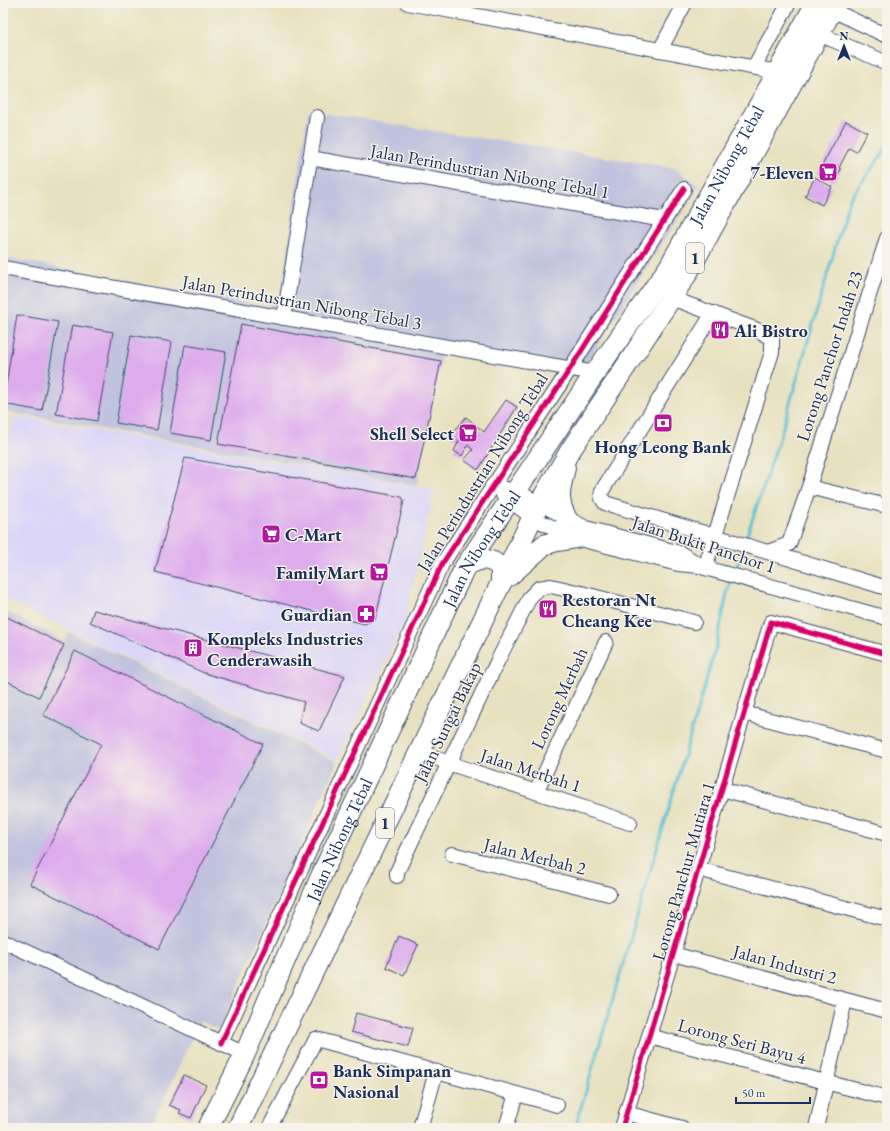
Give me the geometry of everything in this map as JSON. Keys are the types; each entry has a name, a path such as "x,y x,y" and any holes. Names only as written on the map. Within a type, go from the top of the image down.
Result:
{"highway":[{"name":"Jalan Nibong Tebal","path":"238,1128 536,511 570,451 687,274 818,34 828,5"},
{"name":"Jalan Nibong Tebal","path":"208,1128 245,1054 322,874 465,567 595,373 669,267 778,72 828,5"},
{"path":"566,519 560,508 560,494 570,451"},
{"path":"501,583 544,545 576,538"},
{"path":"465,567 482,559 489,560 501,568 501,583"}],"street":[{"path":"660,50 685,3"},
{"path":"754,67 789,3"},
{"path":"415,4 778,72"},
{"path":"828,5 887,36"},
{"path":"818,34 887,63"},
{"path":"284,318 317,117"},
{"name":"Jalan Perindustrian Nibong Tebal 1","path":"310,158 664,220"},
{"name":"Jalan Perindustrian Nibong Tebal","path":"221,1043 345,771 442,564 570,369 684,189"},
{"name":"Lorong Panchor Indah 23","path":"768,552 789,544 809,487 887,238"},
{"name":"Jalan Perindustrian Nibong Tebal 3","path":"3,268 595,373"},
{"path":"536,511 576,538 678,564 706,568 719,538 772,352 772,339 760,331 671,298"},
{"name":"Jalan Bukit Panchor 1","path":"713,313 603,489 601,495 605,503 887,588"},
{"name":"Jalan Bukit Panchor 1","path":"492,486 536,511 566,519 586,528 680,553 706,568 887,618"},
{"path":"809,487 887,506"},
{"name":"Jalan Sungai Bakap","path":"397,876 397,872 448,763 530,597 539,588 551,586 694,622"},
{"name":"Lorong Panchur Mutiara 1","path":"622,1128 771,622 887,654"},
{"name":"Lorong Merbah","path":"536,792 606,642"},
{"path":"744,713 887,751"},
{"name":"Jalan Merbah 1","path":"420,751 448,763 630,823"},
{"path":"722,789 887,834"},
{"name":"Jalan Merbah 2","path":"452,854 609,894"},
{"path":"698,869 887,919"},
{"path":"3,941 245,1054"},
{"name":"Jalan Industri 2","path":"673,954 887,1011"},
{"path":"816,1128 845,1000"},
{"name":"Lorong Seri Bayu 4","path":"649,1036 887,1098"},
{"path":"269,1128 316,1040 557,1105"},
{"path":"420,1128 436,1072"},
{"path":"506,1128 516,1094"},
{"path":"626,1113 682,1128"}],"shaded area":[{"path":"308,111 674,168 699,186 577,377 442,351 417,485 3,411 3,257 266,307 281,296"},
{"path":"14,416 435,489 405,621 337,760 3,598 3,454"},
{"path":"3,610 64,641 69,632 337,762 219,1030 200,1021 150,1128 3,1128"}],"building":[{"path":"846,121 867,132 856,152 849,148 834,182 818,173"},
{"path":"815,177 832,187 822,205 805,196"},
{"path":"17,315 58,322 42,411 3,404"},
{"path":"241,324 441,361 416,479 218,444"},
{"path":"72,325 113,332 97,421 56,414"},
{"path":"131,335 172,342 157,430 116,423"},
{"path":"185,345 226,352 211,440 170,433"},
{"path":"506,400 517,407 478,470 464,460 473,450 468,445 462,456 454,451 459,441 450,436 466,417 484,432"},
{"name":"C-Mart","path":"185,458 402,497 404,501 375,619 365,624 155,572"},
{"name":"Kompleks Industries Cenderawasih","path":"94,610 345,676 319,731 299,723 304,702 204,673 90,622"},
{"path":"3,615 64,645 39,697 3,679"},
{"path":"75,651 263,744 159,949 30,884 101,744 43,715"},
{"path":"399,936 418,945 404,975 386,967"},
{"path":"356,1013 413,1028 408,1047 351,1032"},
{"path":"184,1075 206,1085 191,1118 179,1113 181,1110 169,1105"}],"waterway":[{"path":"745,541 781,434 849,200 887,147"},
{"path":"735,572 743,549"},
{"path":"575,1128 716,647 727,594 732,579"}],"cycle path":[{"path":"221,1043 442,564 570,369 684,189"},
{"path":"622,1128 771,622 887,654"}],"place":[{"name":"7-Eleven","path":"828,172"},
{"name":"Ali Bistro","path":"720,330"},
{"name":"Hong Leong Bank","path":"663,423"},
{"name":"Shell Select","path":"468,433"},
{"name":"C-Mart","path":"271,534"},
{"name":"FamilyMart","path":"379,572"},
{"name":"Restoran Nt Cheang Kee","path":"548,609"},
{"name":"Guardian","path":"366,614"},
{"name":"Kompleks Industries Cenderawasih","path":"193,648"},
{"name":"Bank Simpanan Nasional","path":"319,1080"}]}
